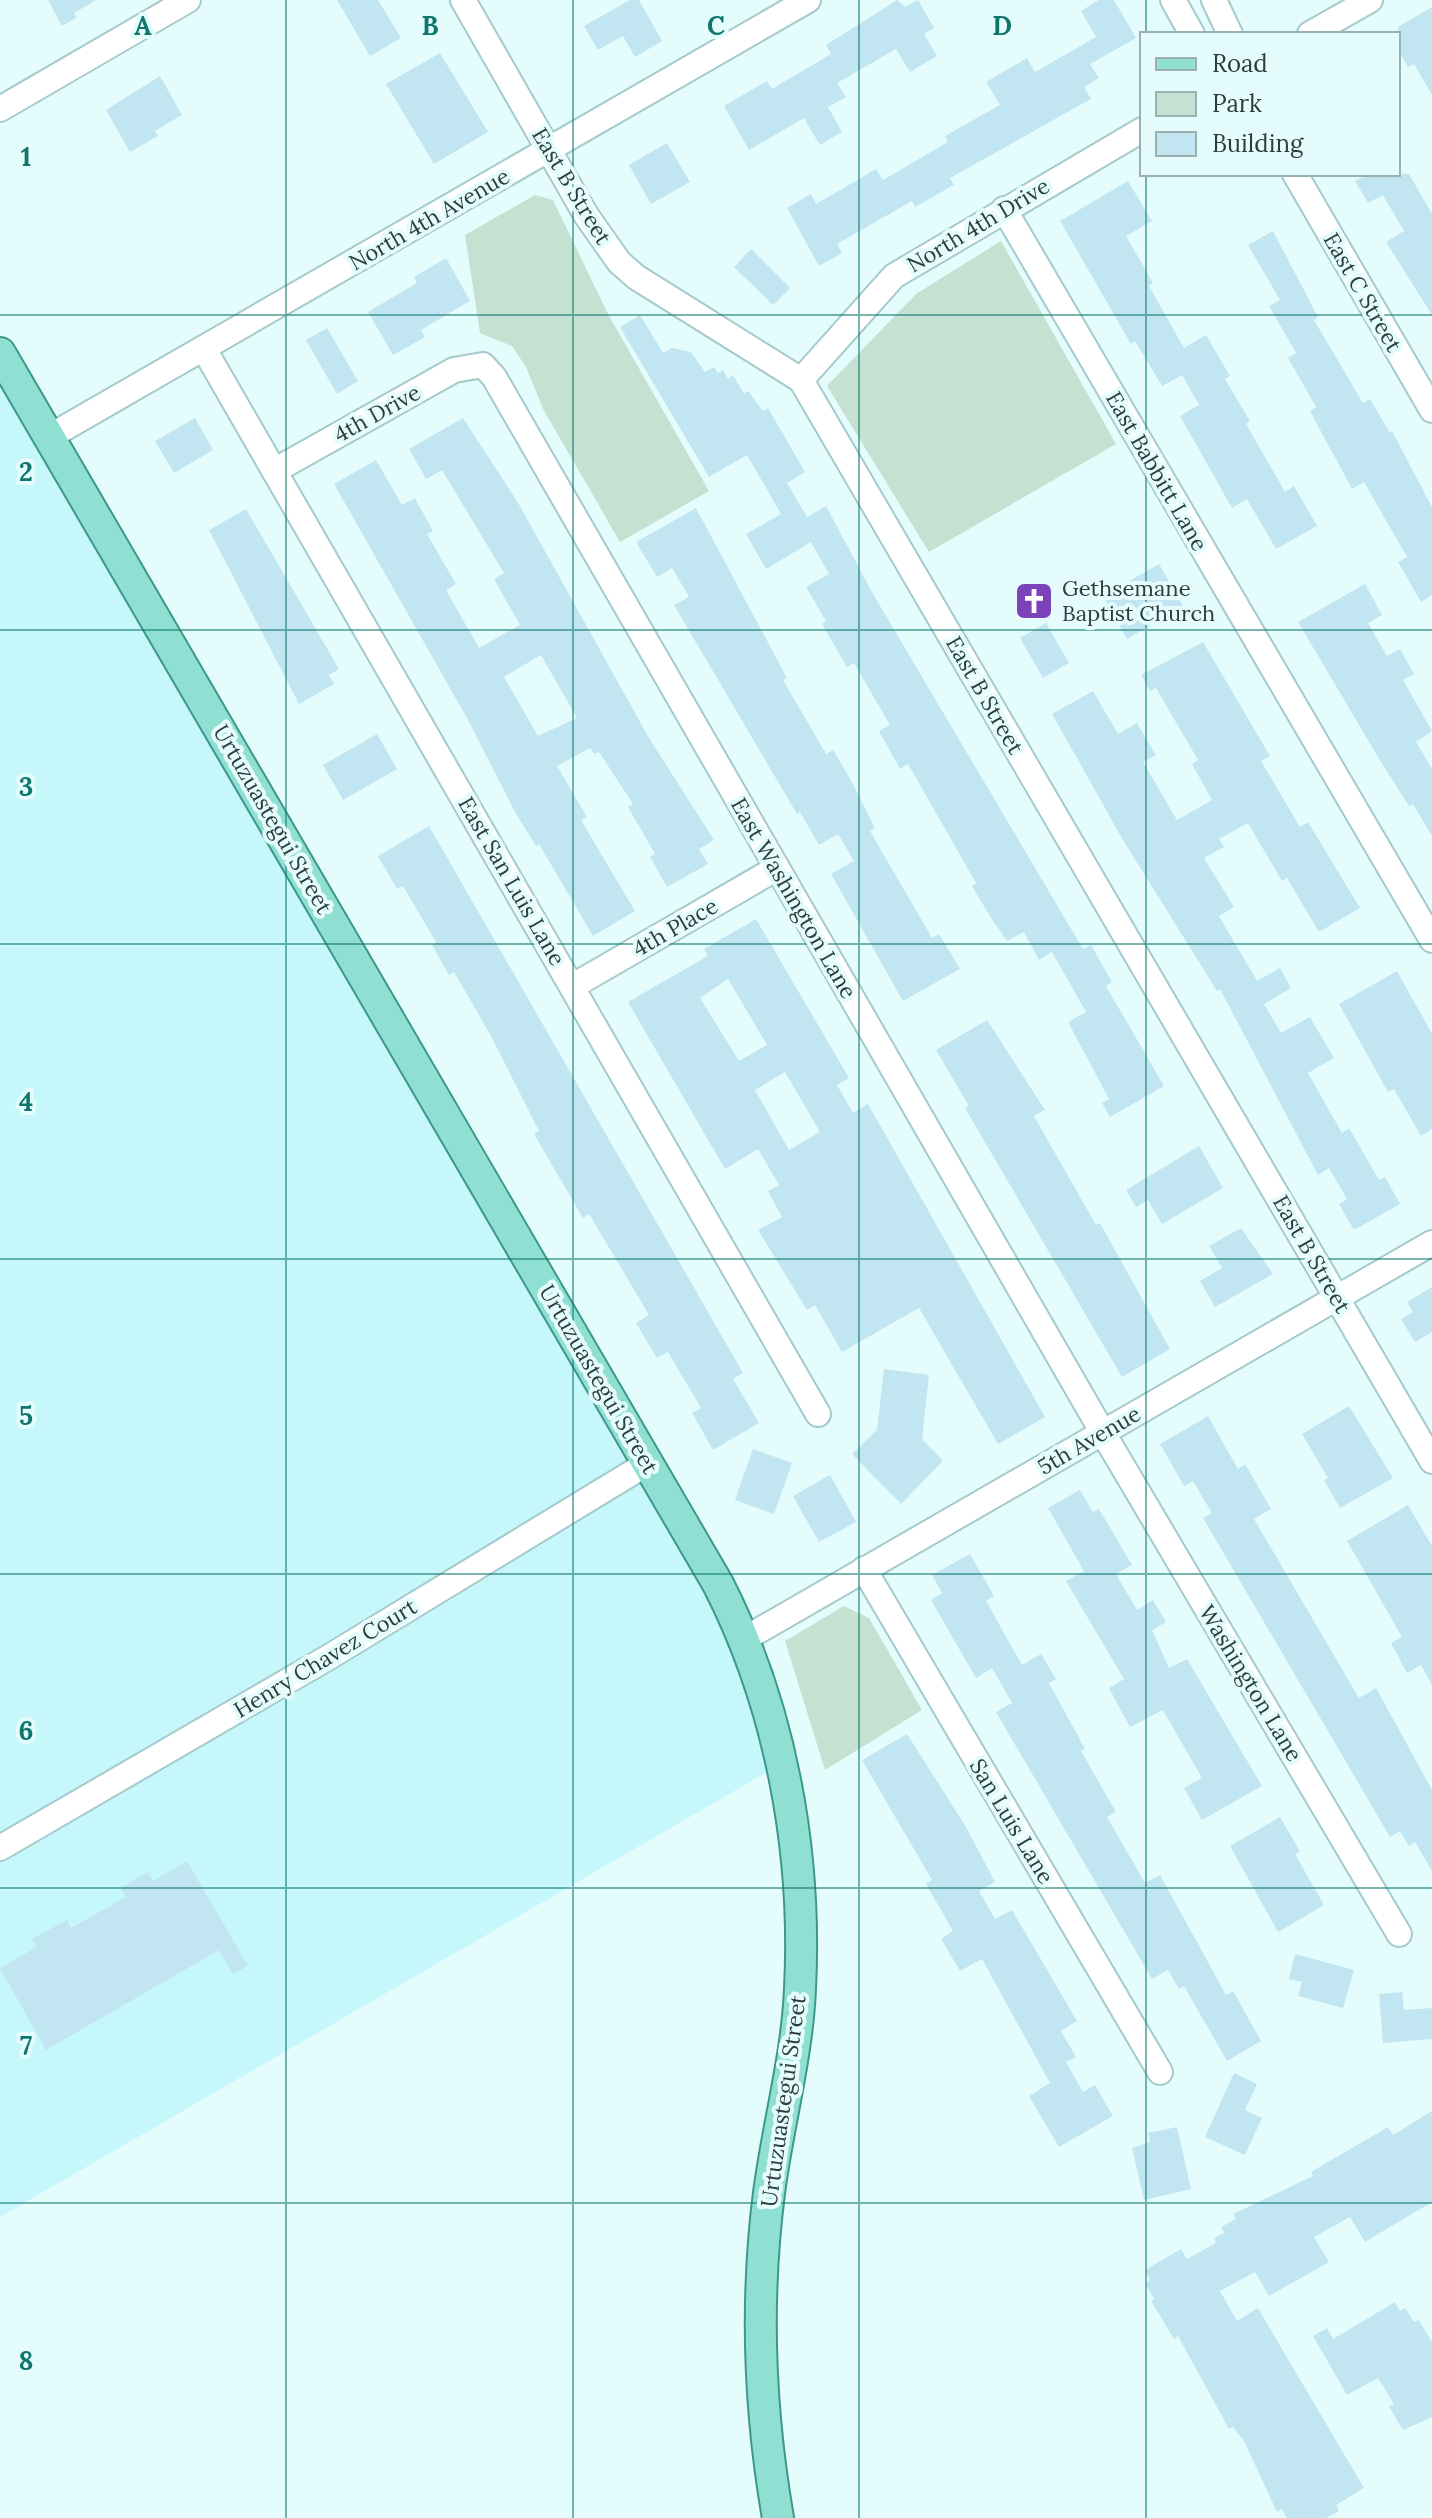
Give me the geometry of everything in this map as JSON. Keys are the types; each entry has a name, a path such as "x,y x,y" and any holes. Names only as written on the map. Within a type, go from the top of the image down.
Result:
{"main road":[{"name":"Urtuzuastegui Street","path":"0,353 648,1463 746,1638 767,1700 783,1776 799,1926 796,2039 769,2192 760,2296 762,2412 778,2518"}],"street":[{"path":"0,109 188,0"},
{"name":"East B Street","path":"463,0 606,244 636,277 801,380 1432,1461"},
{"name":"North 4th Avenue","path":"49,437 808,0"},
{"path":"1173,0 1191,32"},
{"path":"1214,0 1229,32"},
{"path":"1314,32 1370,0"},
{"name":"North 4th Drive","path":"801,380 894,276 1140,131"},
{"name":"East C Street","path":"1296,176 1432,410"},
{"name":"East Babbitt Lane","path":"1004,209 1432,940"},
{"name":"East San Luis Lane","path":"204,349 818,1414"},
{"name":"4th Drive","path":"274,471 454,370 483,365"},
{"name":"East Washington Lane","path":"483,365 494,377 1103,1433"},
{"name":"4th Place","path":"573,986 777,868"},
{"name":"5th Avenue","path":"746,1638 1432,1243"},
{"name":"Washington Lane","path":"1103,1433 1399,1934"},
{"name":"Henry Chavez Court","path":"0,1848 329,1657 648,1463"},
{"name":"San Luis Lane","path":"864,1569 1160,2072"}],"shaded area":[{"path":"0,353 718,1584 781,1764 0,2217"}],"green space":[{"path":"535,195 553,200 608,314 709,491 620,542 543,409 526,367 512,346 480,333 465,235"},
{"path":"1001,241 1116,444 929,552 827,386 916,294"},
{"path":"844,1606 869,1618 922,1710 825,1770 785,1641"}],"building":[{"path":"48,0 96,0 74,13 76,18 62,26"},
{"path":"337,0 378,0 401,38 370,56"},
{"path":"630,0 639,0 662,41 635,57 623,36 598,50 584,26"},
{"path":"897,0 905,7 918,0 934,28 924,34 937,56 910,72 896,49 837,83 846,97 828,107 842,132 820,145 804,118 749,150 724,106 767,81 772,89 831,54 826,45"},
{"path":"1099,0 1114,0 1136,38 1090,64 1099,78 1084,87 1091,99 950,178 954,185 915,207 912,201 837,244 842,253 819,266 787,208 811,194 816,204 876,169 883,180 948,142 945,136 1000,105 986,82 1027,58 1035,72 1096,37 1081,11"},
{"path":"1432,7 1432,95 1414,64 1408,67 1400,53 1398,27"},
{"path":"440,53 488,132 434,164 386,84"},
{"path":"160,76 182,115 155,131 158,136 130,152 106,110"},
{"path":"667,143 690,182 651,204 629,165"},
{"path":"1409,174 1432,214 1432,315 1386,242 1404,231 1383,195 1368,203 1355,181 1364,176"},
{"path":"1128,181 1152,221 1126,236 1153,283 1149,286 1184,348 1206,335 1230,376 1225,379 1250,421 1246,424 1285,492 1294,486 1317,526 1276,549 1247,499 1232,508 1180,416 1199,405 1182,375 1162,386 1135,341 1131,344 1060,221"},
{"path":"1273,231 1318,317 1314,320 1363,403 1370,399 1390,433 1392,431 1432,507 1432,595 1421,602 1398,562 1407,557 1364,482 1352,489 1310,411 1316,407 1288,358 1296,353 1269,306 1280,300 1248,245"},
{"path":"751,249 790,288 773,305 734,267"},
{"path":"446,258 470,301 421,330 425,337 393,355 368,312 417,283 414,277"},
{"path":"640,315 663,353 672,348 691,352 705,372 714,367 718,373 723,370 728,379 733,375 744,394 748,391 763,411 768,408 805,472 787,483 807,517 826,506 873,594 1083,949 1091,945 1112,982 1106,986 1164,1086 1110,1117 1102,1103 1109,1099 1068,1022 1086,1012 1052,952 1039,960 1024,932 1007,941 991,918 972,886 976,883 908,764 900,769 879,731 890,725 854,663 847,667 822,624 826,621 806,587 829,574 811,542 766,569 746,534 781,514 747,455 709,477 620,327"},
{"path":"327,328 358,381 337,394 306,340"},
{"path":"195,418 213,450 174,473 155,441"},
{"path":"463,418 517,501 649,738 714,840 699,849 708,864 667,887 650,857 655,854 628,807 633,804 599,752 594,754 590,748 557,766 587,817 581,820 635,911 593,936 539,844 536,846 515,812 467,718 334,484 376,460 402,505 415,498 433,531 427,534 456,584 446,590 479,648 520,625 494,579 504,573 442,470 426,479 409,449","holes":["541,655 577,718 538,736 504,677"]},
{"path":"696,508 787,678 783,680 826,754 833,750 852,782 875,828 870,831 932,938 939,934 960,969 903,1001 831,874 854,861 838,834 819,845 800,812 797,814 674,605 689,597 672,568 657,577 636,542"},
{"path":"246,509 339,669 329,675 334,684 299,704 209,530"},
{"path":"1159,564 1183,606 1127,639 1103,596"},
{"path":"1365,584 1382,615 1368,623 1387,656 1400,649 1414,674 1403,680 1432,731 1416,742 1432,769 1432,836 1413,804 1409,806 1381,762 1298,622"},
{"path":"1046,623 1069,663 1043,678 1020,638"},
{"path":"1203,642 1270,756 1261,761 1300,827 1308,822 1360,908 1319,932 1287,878 1282,881 1248,823 1219,839 1224,847 1204,858 1234,907 1219,916 1257,981 1280,968 1291,988 1264,1004 1281,1033 1310,1017 1334,1058 1308,1073 1342,1133 1349,1128 1379,1180 1385,1177 1400,1204 1354,1230 1339,1204 1347,1199 1329,1168 1318,1175 1220,989 1217,991 1123,840 1052,714 1093,691 1118,734 1137,723 1156,755 1143,762 1177,820 1212,800 1192,764 1198,760 1156,688 1150,691 1141,675"},
{"path":"377,734 397,769 343,800 323,765"},
{"path":"429,826 743,1373 733,1379 759,1423 713,1450 692,1413 701,1408 668,1352 657,1358 636,1323 649,1315 589,1214 583,1218 534,1134 539,1131 491,1036 454,972 449,975 432,945 436,942 403,886 397,889 378,856"},
{"path":"756,919 849,1078 837,1085 853,1113 868,1104 1045,1417 998,1444 919,1308 842,1352 815,1305 807,1310 758,1230 782,1217 768,1191 779,1185 758,1149 725,1169 628,1002 708,956 704,949","holes":["728,979 767,1045 739,1061 700,998","785,1072 820,1132 789,1150 755,1090"]},
{"path":"1397,971 1432,1034 1432,1129 1421,1136 1394,1089 1388,1092 1339,1004"},
{"path":"987,1020 1045,1110 1034,1116 1096,1225 1100,1223 1170,1349 1122,1377 965,1108 969,1106 936,1050"},
{"path":"1199,1146 1223,1188 1162,1224 1148,1200 1136,1207 1126,1190"},
{"path":"1241,1228 1273,1274 1215,1307 1200,1281 1222,1268 1209,1246"},
{"path":"1432,1287 1432,1332 1415,1342 1401,1319 1413,1312 1407,1302"},
{"path":"884,1369 929,1375 922,1439 943,1461 901,1504 852,1454 877,1430"},
{"path":"1349,1406 1393,1478 1340,1508 1324,1480 1328,1478 1302,1434"},
{"path":"1208,1416 1238,1469 1245,1464 1271,1509 1254,1519 1359,1698 1376,1688 1432,1790 1432,1871 1415,1842 1409,1846 1400,1831 1390,1837 1203,1518 1212,1513 1193,1481 1184,1486 1160,1444"},
{"path":"753,1449 792,1463 774,1514 735,1500"},
{"path":"830,1475 856,1522 819,1542 793,1496"},
{"path":"1080,1490 1093,1512 1099,1509 1132,1565 1116,1574 1137,1610 1153,1600 1166,1622 1152,1630 1169,1668 1187,1659 1262,1786 1202,1820 1184,1788 1202,1778 1163,1710 1130,1727 1109,1688 1124,1679 1066,1581 1084,1571 1048,1508"},
{"path":"1408,1505 1432,1546 1432,1685 1421,1665 1407,1673 1391,1643 1402,1637 1347,1541"},
{"path":"970,1554 994,1596 986,1601 1022,1665 1041,1654 1056,1679 1049,1683 1085,1749 1081,1751 1116,1812 1107,1817 1145,1883 1160,1875 1226,1995 1233,1991 1261,2041 1227,2061 1184,1986 1179,1989 1168,1970 1152,1979 996,1712 1012,1703 992,1668 976,1678 931,1600 942,1593 932,1575"},
{"path":"907,1734 966,1827 995,1882 979,1891 995,1919 1012,1910 1077,2021 1061,2031 1076,2057 1066,2062 1083,2092 1095,2085 1113,2116 1059,2147 1029,2096 1050,2083 982,1959 960,1971 941,1939 953,1931 926,1884 932,1880 862,1760"},
{"path":"1280,1817 1300,1851 1295,1854 1324,1905 1278,1932 1230,1846"},
{"path":"187,1861 248,1966 233,1974 219,1950 46,2050 0,1968 37,1947 32,1939 67,1920 71,1928 126,1897 121,1888 148,1872 153,1881"},
{"path":"1295,1954 1354,1970 1343,2008 1298,1996 1302,1982 1289,1979"},
{"path":"1402,1992 1404,2010 1432,2008 1432,2039 1383,2043 1379,1994"},
{"path":"1234,2073 1257,2084 1245,2110 1262,2118 1245,2155 1205,2137"},
{"path":"1432,2111 1432,2202 1365,2242 1350,2217 1314,2237 1329,2262 1269,2296 1255,2272 1220,2291 1237,2321 1258,2308 1364,2488 1336,2505 1339,2511 1326,2518 1287,2518 1282,2509 1277,2512 1244,2441 1233,2427 1229,2429 1178,2336 1174,2339 1151,2301 1154,2299 1145,2283 1150,2280 1145,2270 1181,2249 1187,2259 1216,2243 1214,2238 1224,2233 1221,2227 1236,2219 1233,2214 1313,2176 1311,2172 1388,2127 1393,2135"},
{"path":"1177,2127 1191,2189 1144,2200 1132,2148 1150,2142 1148,2133"},
{"path":"1395,2302 1400,2311 1405,2308 1414,2322 1419,2320 1432,2342 1432,2417 1403,2430 1389,2407 1394,2404 1378,2378 1347,2395 1313,2336 1327,2328 1333,2339"}],"place":[{"name":"Gethsemane Baptist Church","path":"1034,601"}]}
